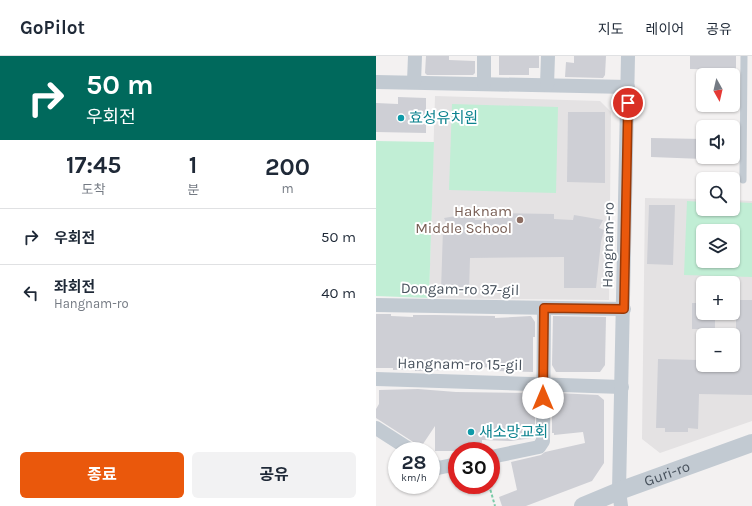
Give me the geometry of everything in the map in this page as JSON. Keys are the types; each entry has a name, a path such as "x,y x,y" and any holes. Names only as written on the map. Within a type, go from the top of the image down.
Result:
{"street":[{"path":"414,82 415,56"},
{"path":"484,56 484,84"},
{"path":"547,85 548,56"},
{"name":"Hangnam-ro","path":"620,499 628,56"},
{"path":"376,82 628,87"},
{"name":"Dongam-ro 37-gil","path":"376,305 624,309"},
{"path":"500,455 538,447 544,441 544,308"},
{"name":"Hangnam-ro 15-gil","path":"376,379 622,387"},
{"path":"376,428 398,442"},
{"name":"Guri-ro","path":"583,506 620,499 752,443"}],"lane":[{"path":"743,180 744,56"}],"path":[{"path":"492,494 495,506"}],"shaded area":[{"name":"Haknam Middle School","path":"435,96 600,101 611,112 609,300 429,298"},
{"path":"645,198 696,199 696,216 740,216 740,200 752,201 752,421 660,453 642,439"}],"green space":[{"path":"452,104 558,107 556,193 449,190"},
{"path":"376,141 434,142 429,298 376,296"},
{"path":"687,201 696,202 696,216 740,216 740,202 752,203 752,277 684,275"}],"building":[{"path":"426,56 449,56 449,60 475,61 475,73 473,75 427,75 425,73"},
{"path":"499,56 539,56 539,68 529,68 529,75 499,75"},
{"path":"574,56 606,56 605,75 603,78 565,77 566,62 574,63"},
{"path":"690,56 736,56 736,68 690,69"},
{"name":"효성유치원","path":"398,97 426,98 426,133 376,132 376,103 398,104"},
{"path":"568,112 605,112 605,183 567,182"},
{"path":"651,138 696,139 696,159 651,157"},
{"path":"649,205 675,205 673,265 647,264"},
{"path":"474,213 475,220 495,219 495,213 554,214 554,219 573,220 574,215 603,220 599,228 604,230 601,242 596,288 564,288 564,257 470,258 469,291 441,291 443,229 448,226 444,218"},
{"path":"740,300 752,300 752,395 699,394 698,429 688,428 688,432 665,432 665,428 656,428 658,359 696,360 696,372 740,372 740,328 736,328 736,320 740,320"},
{"path":"692,303 696,303 696,320 715,320 715,328 692,329"},
{"path":"376,314 391,314 391,316 413,317 413,315 495,316 495,318 531,316 535,322 535,337 533,337 533,372 497,371 497,368 478,367 478,365 449,365 449,370 415,371 415,369 393,370 393,368 376,368"},
{"path":"553,316 606,317 605,365 600,372 556,372 552,365"},
{"path":"418,389 456,392 531,393 535,397 535,436 532,438 511,441 482,440 482,442 448,442 448,451 440,451 440,442 435,442 435,426 424,442 413,442 376,418 376,409 379,404 379,390"},
{"path":"557,393 598,395 604,400 604,463 592,481 526,506 502,506 499,497 517,490 511,462 541,455 545,452 585,443 583,432 554,435 554,433 552,433 552,398"}],"place":[{"name":"효성유치원","path":"401,118"},
{"name":"Haknam Middle School","path":"520,220"},
{"name":"새소망교회","path":"471,432"}],"route":[{"path":"543,398 544,308 624,309 628,103"}]}
